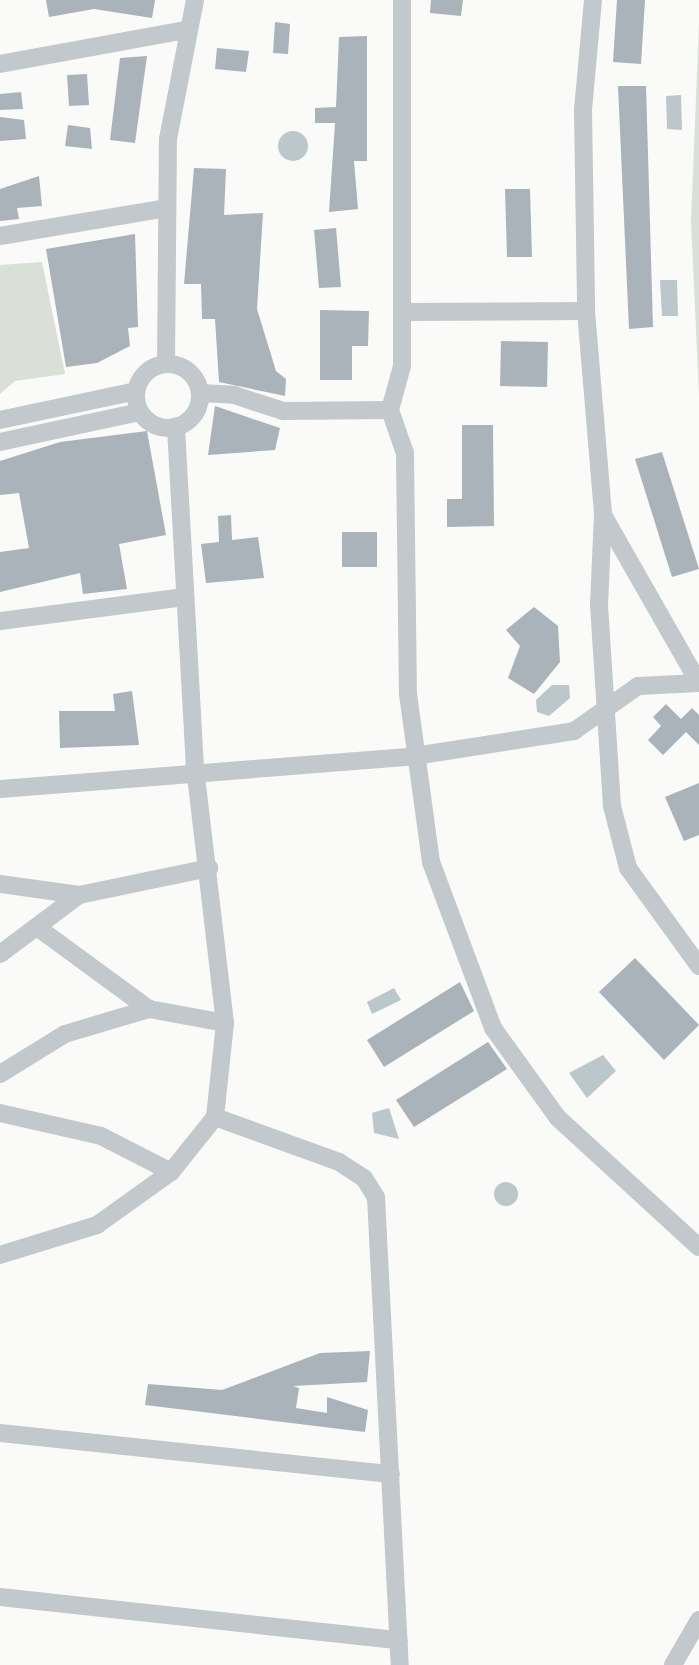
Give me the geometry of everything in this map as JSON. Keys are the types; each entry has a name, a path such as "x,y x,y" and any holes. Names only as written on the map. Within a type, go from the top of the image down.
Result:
{"street":[{"path":"166,364 168,139 185,30 195,0"},
{"path":"402,0 402,366 390,410 405,453 402,570 415,756 431,862 493,1028 558,1118 699,1247"},
{"path":"593,0 583,110 586,311 603,514 602,707 612,806 628,868 699,966"},
{"path":"0,64 185,30"},
{"path":"0,236 167,208"},
{"path":"402,312 586,311"},
{"path":"0,420 136,391 152,368 166,364 189,372 200,393 194,414 176,427 149,422 140,412 136,391"},
{"path":"200,393 234,395 283,411 390,410"},
{"path":"0,442 140,412"},
{"path":"0,1255 97,1225 171,1172 215,1117 225,1023 195,768 176,427"},
{"path":"0,789 195,768 415,756 574,731 602,707 638,686 699,683 603,514"},
{"path":"0,621 184,597"},
{"path":"0,884 79,895 209,868"},
{"path":"0,954 41,930 79,895"},
{"path":"41,930 149,1009 225,1023"},
{"path":"0,1074 65,1034 149,1009"},
{"path":"0,1113 101,1136 171,1172"},
{"path":"215,1117 339,1162 364,1178 376,1197 400,1665"},
{"path":"0,1433 391,1474"},
{"path":"0,1597 399,1640"},
{"path":"673,1665 699,1620"}],"shaded area":[{"path":"699,23 699,395 691,221"},
{"path":"681,95 682,130 667,129 666,96"},
{"path":"293,131 304,135 308,146 304,157 293,161 282,157 278,146 282,135"},
{"path":"42,262 65,374 15,381 0,394 0,265"},
{"path":"660,280 677,280 678,316 662,316"},
{"path":"552,685 569,685 570,698 549,716 537,712 536,700"},
{"path":"394,988 401,1000 372,1014 367,1002"},
{"path":"603,1055 616,1071 587,1098 569,1073"},
{"path":"389,1108 399,1139 374,1133 372,1113"},
{"path":"506,1182 517,1189 518,1194 511,1205 506,1206 495,1199 494,1194 501,1183"}],"building":[{"path":"46,0 155,0 152,18 94,9 49,17"},
{"path":"431,0 463,0 461,16 430,13"},
{"path":"617,0 645,0 641,64 613,62"},
{"path":"275,22 290,24 288,54 273,53"},
{"path":"367,36 367,161 354,161 358,209 329,212 335,123 315,123 315,108 336,107 339,37"},
{"path":"217,48 249,51 246,72 215,69"},
{"path":"147,56 135,143 110,140 120,58"},
{"path":"87,74 89,105 69,106 67,75"},
{"path":"618,86 646,86 653,327 629,329"},
{"path":"21,92 23,109 0,110 0,94"},
{"path":"0,117 24,120 26,139 0,141"},
{"path":"68,125 90,128 92,149 65,146"},
{"path":"194,168 226,169 224,215 263,213 257,309 276,371 286,379 285,396 219,382 215,319 202,319 201,284 184,284"},
{"path":"39,176 42,206 17,208 19,219 0,221 0,189"},
{"path":"505,189 530,189 532,257 507,257"},
{"path":"336,228 341,287 319,288 314,230"},
{"path":"135,234 138,327 128,328 130,346 97,363 66,367 46,249"},
{"path":"320,310 369,311 368,346 352,346 352,380 320,380"},
{"path":"501,341 548,342 547,387 500,386"},
{"path":"215,406 280,428 275,450 208,455"},
{"path":"462,425 493,425 494,526 447,527 447,499 462,499"},
{"path":"147,431 166,535 119,544 127,589 83,594 80,573 0,592 0,552 29,548 19,493 0,495 0,461 60,442"},
{"path":"662,452 699,569 672,577 635,459"},
{"path":"231,515 232,540 258,537 264,578 206,583 201,544 219,542 218,516"},
{"path":"342,532 377,532 377,567 342,567"},
{"path":"534,607 558,626 560,662 534,694 508,678 520,646 506,630"},
{"path":"132,691 139,745 60,748 59,711 115,711 113,694"},
{"path":"666,704 681,719 692,708 699,715 699,745 686,732 663,755 648,740 661,726 653,717"},
{"path":"699,783 699,835 684,841 665,797"},
{"path":"635,958 699,1025 664,1060 599,992"},
{"path":"460,982 474,1011 384,1067 367,1040"},
{"path":"488,1042 507,1069 414,1127 396,1100"},
{"path":"370,1351 367,1382 293,1386 299,1388 296,1408 327,1413 327,1397 368,1410 365,1432 145,1405 148,1384 222,1390 320,1353"}]}
